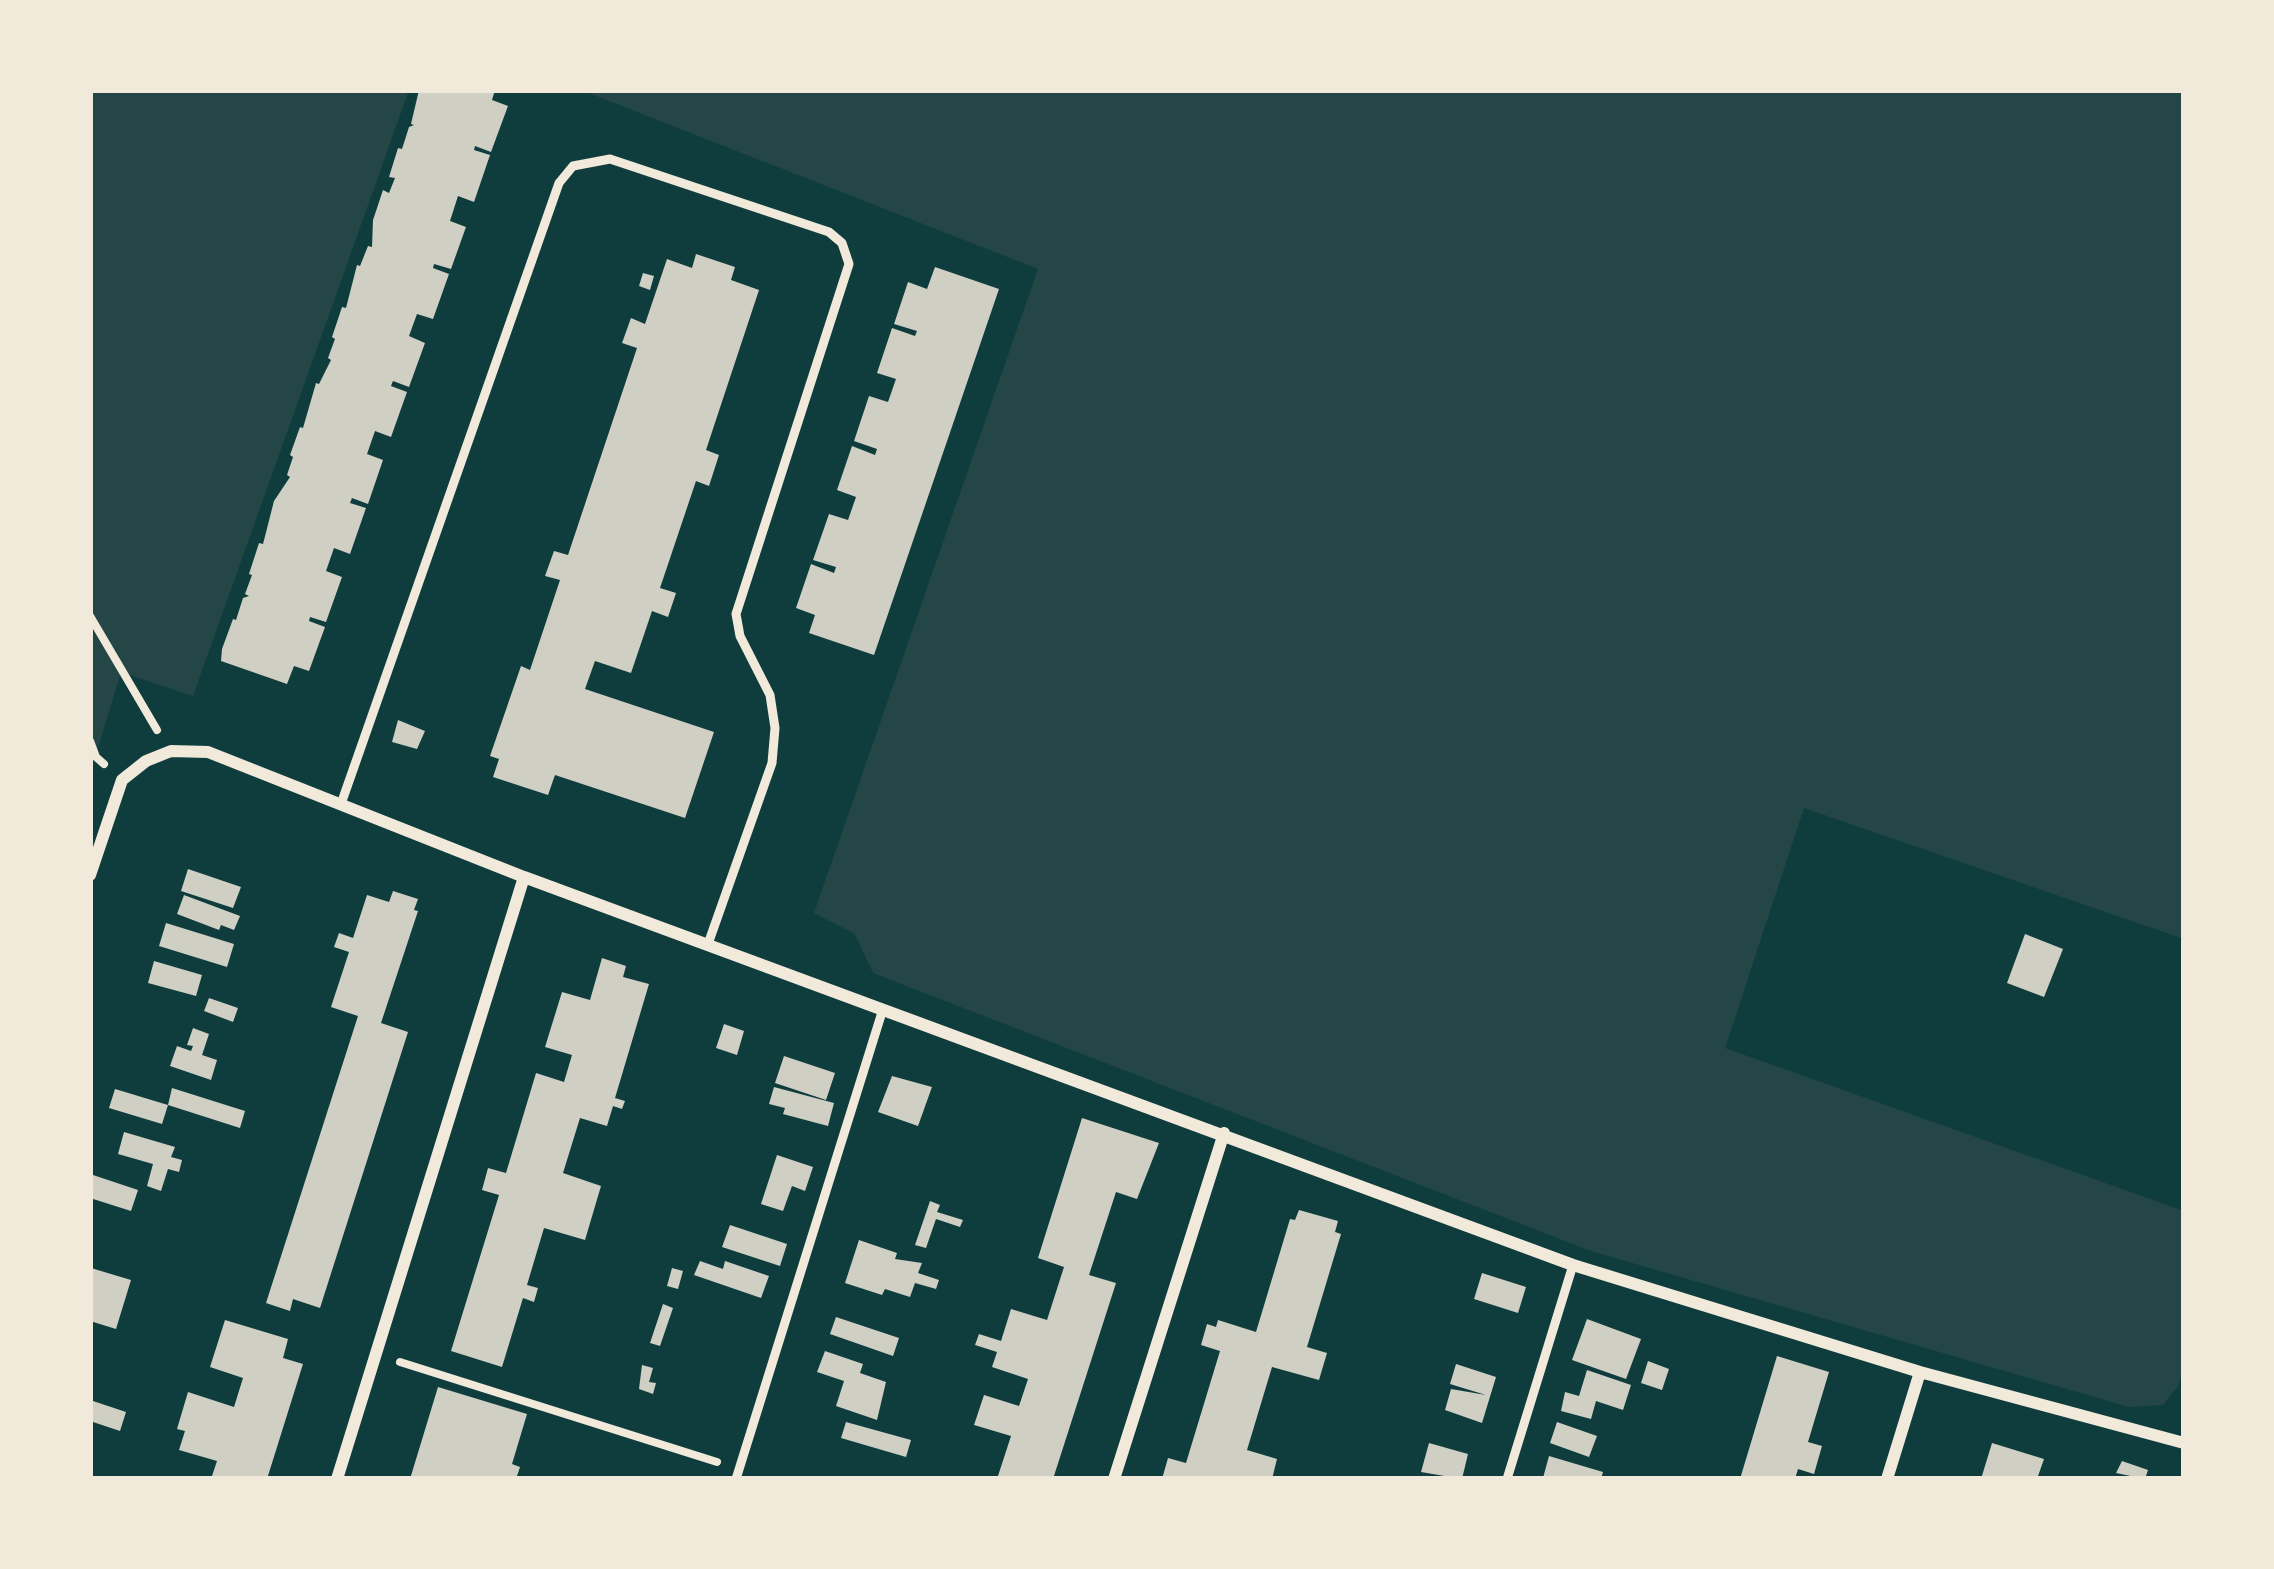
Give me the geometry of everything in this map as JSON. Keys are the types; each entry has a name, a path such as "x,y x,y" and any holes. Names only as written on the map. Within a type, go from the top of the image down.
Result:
{"street":[{"path":"90,875 122,780 146,761 171,751 208,752 524,877 1573,1265 1920,1372 2184,1443"},
{"path":"337,1479 524,877"},
{"path":"1114,1479 1224,1133"},
{"path":"1887,1479 1920,1372"}],"lane":[{"path":"340,804 559,183 573,166 610,159 829,232 842,242 849,264 736,614 740,636 770,695 775,728 772,763 707,944"},
{"path":"737,1474 883,1009"},
{"path":"1508,1479 1573,1265"}],"path":[{"path":"90,616 171,751"},
{"path":"375,1354 737,1474"}],"shaded area":[{"path":"90,90 409,90 193,696 121,672 90,774"},
{"path":"581,90 2184,90 2184,939 1804,808 1725,1048 2184,1211 2184,1367 2178,1386 2163,1405 2129,1407 1591,1251 873,973 855,934 814,913 1038,269"}],"building":[{"path":"419,90 495,90 492,100 508,106 491,152 475,146 474,150 490,155 474,202 458,196 450,221 466,227 451,269 434,264 433,268 449,274 433,319 417,314 409,336 425,343 409,387 393,381 391,386 407,392 391,437 375,431 367,454 383,460 368,504 352,498 350,503 366,508 350,554 334,548 326,571 342,577 326,622 310,617 309,621 325,627 309,671 294,666 287,684 221,661 222,649 243,598 249,596 245,594 259,543 263,544 274,501 290,477 290,455 316,383 331,360 332,337 342,307 346,308 357,265 368,246 372,247 373,220 383,190 389,193 395,178 389,177 398,148 402,149 414,125"},
{"path":"696,254 735,267 731,280 759,290 706,450 719,455 709,486 696,481 660,588 676,593 668,617 652,611 631,673 595,661 585,689 714,732 685,818 555,775 548,795 493,777 499,759 490,756 521,666 530,670 560,580 545,576 554,551 568,555 637,348 622,343 631,318 645,324 667,259 692,268"},
{"path":"935,267 999,289 874,655 809,633 815,615 796,608 811,564 834,573 836,567 813,560 829,514 848,520 856,497 837,490 852,446 875,455 877,449 854,441 869,396 888,402 896,379 877,373 892,328 915,336 917,331 894,324 908,282 927,289"},
{"path":"643,273 654,276 650,290 639,286"},
{"path":"398,720 425,731 417,749 392,742"},
{"path":"188,869 241,887 233,908 181,891"},
{"path":"393,891 418,899 414,910 418,911 381,1023 408,1032 320,1308 293,1299 290,1311 266,1303 358,1016 331,1007 349,952 334,947 339,933 353,938 367,895 389,902"},
{"path":"184,895 240,916 234,930 221,925 219,930 177,914"},
{"path":"166,923 234,944 227,967 159,946"},
{"path":"2025,934 2063,949 2044,997 2007,983"},
{"path":"602,958 626,966 623,977 649,984 615,1098 625,1101 622,1109 613,1106 607,1126 580,1118 563,1173 601,1186 585,1240 544,1228 527,1285 538,1288 534,1302 523,1298 502,1367 451,1351 499,1195 482,1190 488,1168 506,1173 536,1073 564,1082 572,1055 545,1047 562,992 590,1000"},
{"path":"154,961 202,975 196,996 148,983"},
{"path":"209,998 238,1008 233,1022 204,1011"},
{"path":"724,1024 744,1031 737,1055 716,1048"},
{"path":"193,1028 209,1034 202,1055 217,1060 211,1080 170,1066 177,1046 191,1051 193,1046 187,1045"},
{"path":"784,1056 835,1073 826,1100 775,1083"},
{"path":"892,1076 932,1087 918,1126 878,1112"},
{"path":"774,1087 834,1103 828,1126 783,1114 785,1108 769,1104"},
{"path":"172,1088 245,1111 240,1128 168,1105"},
{"path":"115,1089 168,1105 162,1124 109,1108"},
{"path":"1082,1118 1159,1143 1137,1199 1116,1192 1089,1275 1116,1283 1053,1479 997,1479 1011,1436 974,1425 984,1395 1019,1406 1028,1379 992,1367 997,1352 975,1345 979,1334 1001,1341 1011,1309 1047,1320 1064,1267 1038,1258"},
{"path":"124,1132 175,1147 171,1157 182,1160 179,1172 168,1169 161,1191 147,1186 153,1164 118,1154"},
{"path":"777,1155 813,1167 805,1191 792,1186 783,1211 761,1204"},
{"path":"90,1174 138,1190 131,1211 90,1198"},
{"path":"930,1201 940,1205 937,1212 963,1220 960,1227 936,1219 926,1248 915,1245"},
{"path":"1299,1210 1338,1221 1335,1232 1341,1234 1307,1347 1327,1353 1319,1380 1272,1367 1247,1450 1277,1459 1272,1479 1162,1479 1168,1458 1186,1463 1220,1351 1201,1345 1207,1324 1216,1327 1218,1320 1256,1332 1290,1219 1295,1220"},
{"path":"730,1225 787,1244 780,1266 722,1247"},
{"path":"859,1240 897,1253 895,1259 922,1263 918,1273 939,1280 936,1289 915,1283 910,1297 885,1289 882,1295 845,1283"},
{"path":"700,1261 723,1269 725,1261 769,1276 761,1298 694,1275"},
{"path":"91,1268 131,1280 116,1329 90,1321"},
{"path":"672,1268 683,1271 678,1289 667,1286"},
{"path":"1482,1273 1526,1287 1518,1313 1474,1299"},
{"path":"663,1304 673,1308 660,1346 650,1343"},
{"path":"836,1317 899,1338 893,1356 830,1334"},
{"path":"1587,1319 1641,1339 1626,1379 1572,1360"},
{"path":"225,1320 288,1339 283,1358 303,1364 267,1479 211,1479 217,1461 179,1450 185,1431 177,1429 188,1392 234,1407 243,1378 210,1367"},
{"path":"825,1351 863,1364 860,1373 886,1382 877,1420 836,1406 844,1381 817,1372"},
{"path":"1777,1356 1829,1372 1808,1442 1822,1446 1814,1474 1798,1469 1795,1479 1740,1479"},
{"path":"1648,1361 1669,1369 1662,1390 1641,1383"},
{"path":"1456,1364 1496,1377 1482,1423 1445,1410 1451,1389 1486,1395 1450,1384"},
{"path":"642,1365 653,1368 649,1382 656,1383 653,1394 639,1389"},
{"path":"1587,1370 1631,1385 1623,1410 1596,1401 1591,1419 1561,1411 1565,1392 1579,1396"},
{"path":"438,1387 527,1414 512,1464 520,1467 516,1479 410,1479"},
{"path":"90,1400 126,1412 120,1431 90,1421"},
{"path":"846,1422 911,1440 906,1457 841,1438"},
{"path":"1557,1422 1597,1436 1589,1457 1550,1443"},
{"path":"1429,1443 1468,1454 1462,1479 1421,1472"},
{"path":"1992,1443 2044,1459 2037,1479 1981,1479"},
{"path":"1549,1456 1603,1472 1601,1479 1543,1478"},
{"path":"2122,1461 2148,1470 2145,1479 2116,1473"}]}
